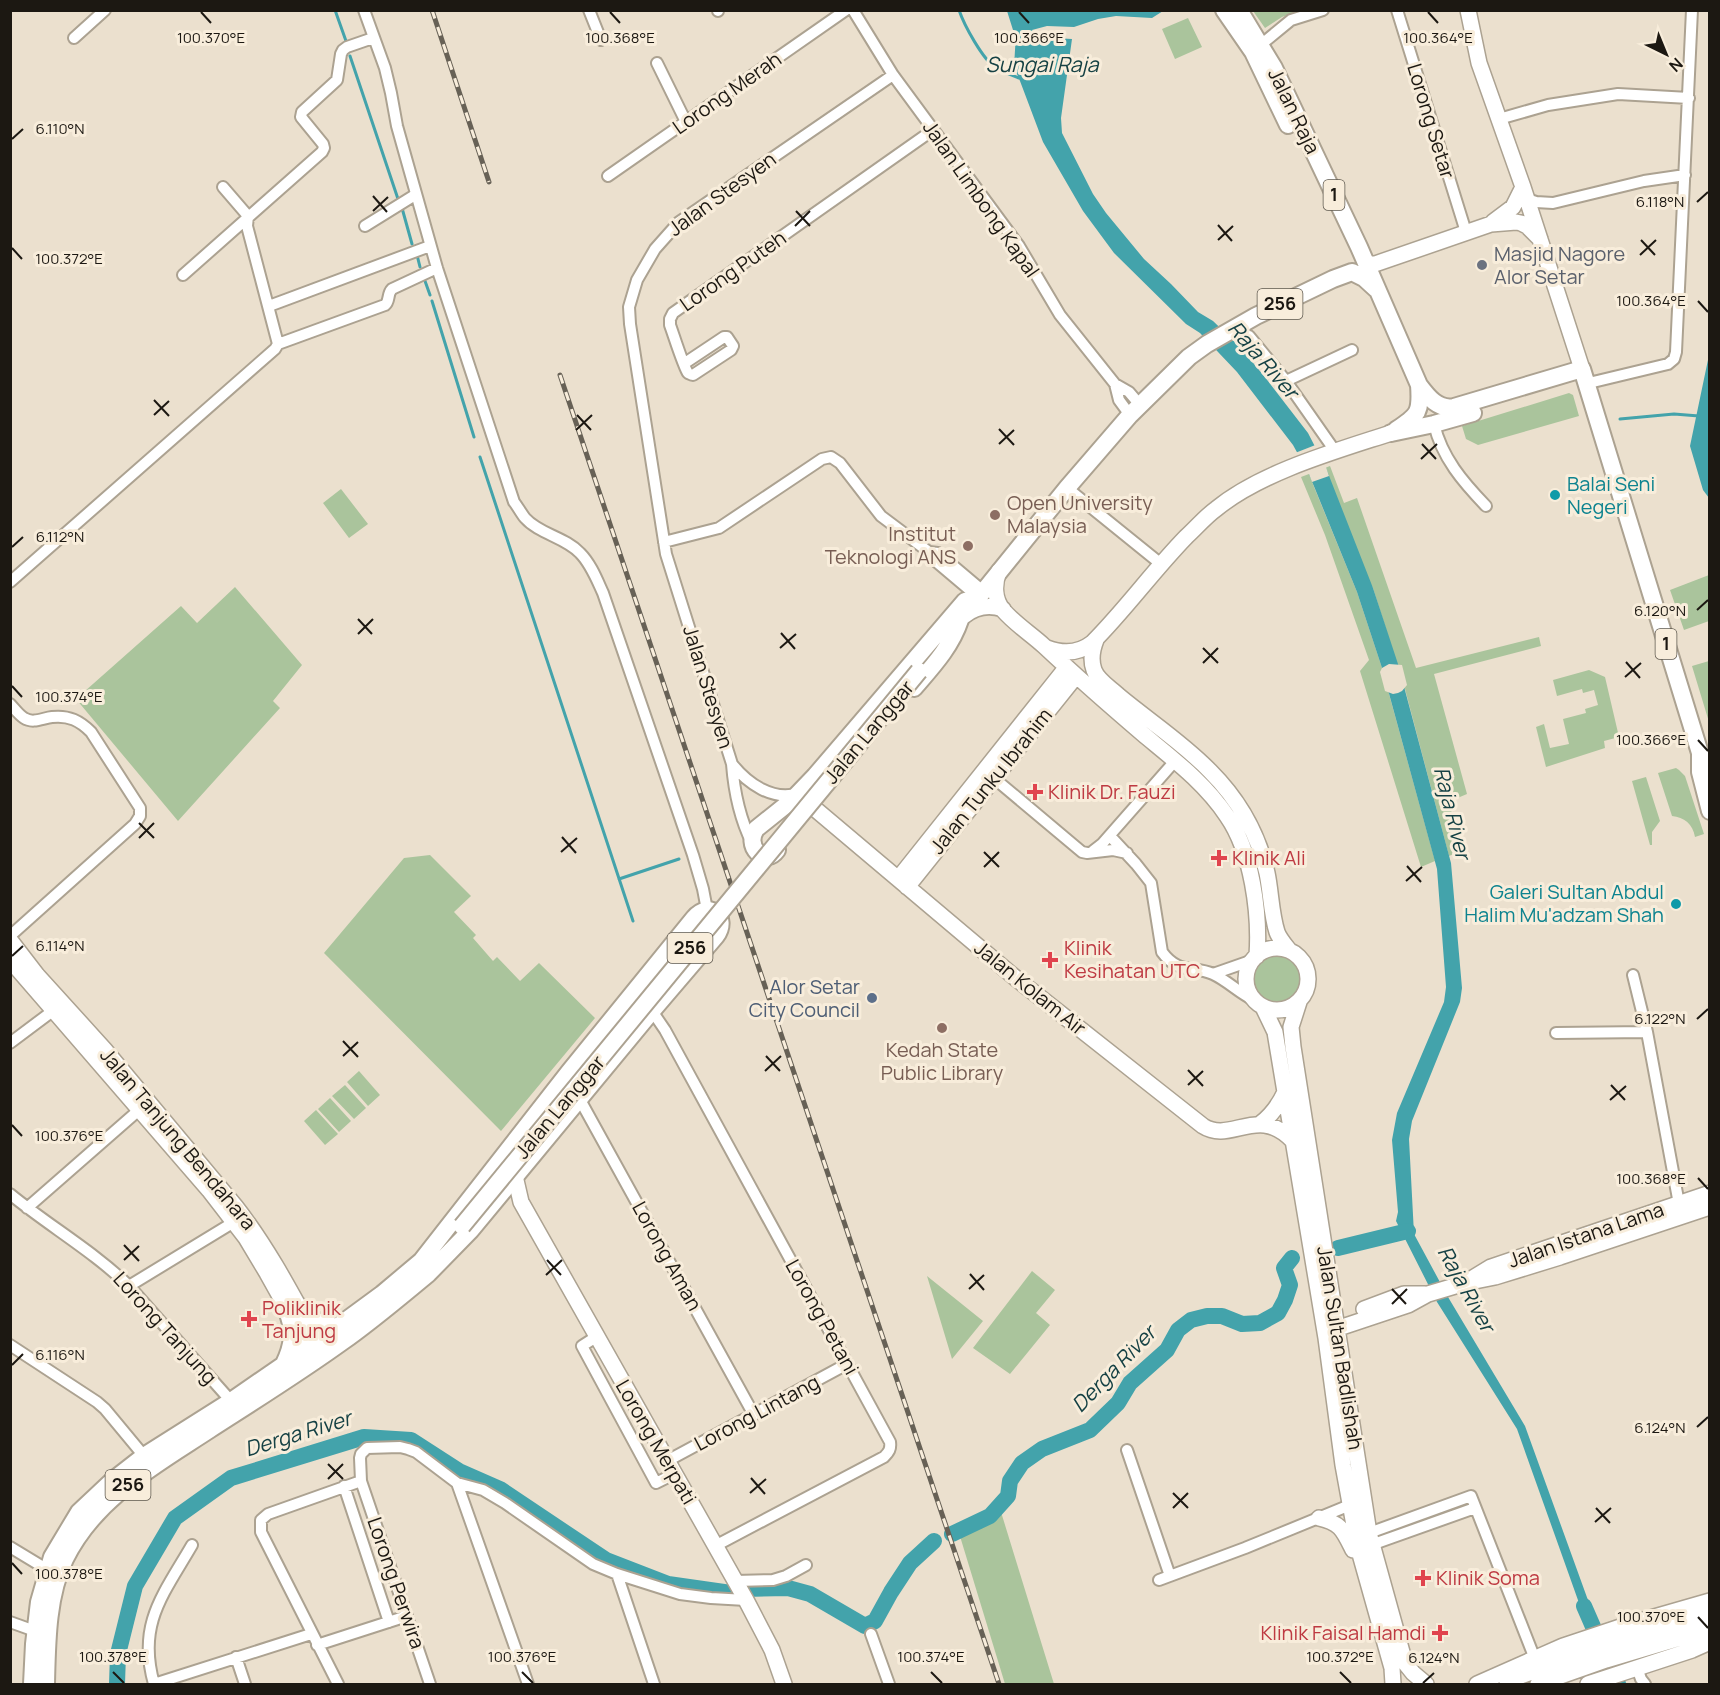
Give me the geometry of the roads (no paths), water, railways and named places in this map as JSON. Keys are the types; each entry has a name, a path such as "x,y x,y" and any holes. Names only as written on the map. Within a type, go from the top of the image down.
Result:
{"main road":[{"name":"1","path":"1224,10 1252,42"},
{"name":"1","path":"1239,10 1252,42"},
{"path":"1044,646 1062,652 1075,652 1087,647 1097,639 1161,564 1207,516 1229,499 1259,482 1329,453 1392,433 1434,424 1584,375 1525,193 1479,63 1468,10"},
{"name":"Jalan Raja","path":"1252,42 1348,246"},
{"name":"Jalan Raja","path":"1252,42 1274,68 1362,269 1377,289 1419,385"},
{"path":"1491,224 1513,207 1525,193"},
{"path":"1362,269 1491,224 1521,223 1540,239"},
{"name":"1","path":"1348,246 1362,269"},
{"name":"Jalan Langgar","path":"1333,279 1349,264 1348,246"},
{"name":"Jalan Langgar","path":"32,1684 41,1631 64,1562 90,1520 120,1491 317,1350 338,1327 382,1294 441,1257 456,1232 1067,488 1135,410 1189,357 1207,344 1256,316 1333,279 1362,269"},
{"name":"1","path":"1419,385 1431,400 1446,408 1584,375 1705,753 1700,772 1710,811"},
{"path":"1392,433 1411,420 1418,411 1419,385"},
{"path":"999,571 996,577 996,591 1002,609"},
{"path":"979,595 965,601 800,793 756,829 752,838 756,851 761,855 771,856 814,808 938,659 948,646 962,618 975,609 996,607 1002,609 1071,672 1197,779 1217,802 1235,828 1244,850 1256,901 1258,928 1255,958"},
{"path":"1097,639 1092,648 1091,659 1093,669 1100,679 1150,722 1185,747 1212,773 1240,806 1248,820 1265,867 1277,932 1289,950 1302,959 1309,981 1306,992 1299,1002 1288,1009 1269,1010 1258,1004 1248,991 1246,980 1248,970 1255,958 1263,951 1280,948 1289,950"},
{"name":"Jalan Tunku Ibrahim","path":"903,883 1071,672"},
{"name":"Jalan Kolam Air","path":"814,808 1018,980 1208,1130 1217,1131 1260,1124"},
{"path":"707,910 719,916 722,923 720,930 495,1200 458,1244 424,1269 569,1072 697,914 707,910"},
{"name":"Jalan Tanjung Bendahara","path":"10,938 37,975 105,1050 236,1207 277,1267 293,1308"},
{"name":"Jalan Tanjung Bendahara","path":"10,960 209,1190 234,1222 293,1308 317,1350"},
{"name":"Jalan Sultan Badlishah","path":"1299,1002 1291,1027 1292,1037 1370,1539 1406,1663 1413,1673 1426,1684"},
{"name":"Jalan Sultan Badlishah","path":"1258,1004 1272,1023 1275,1032 1326,1338 1350,1505 1358,1547 1392,1668 1393,1684"},
{"path":"1260,1124 1279,1105 1285,1092"},
{"path":"1260,1124 1280,1129 1293,1141"},
{"name":"Lorong Merpati","path":"515,1176 521,1202 746,1600 772,1650 784,1684"},
{"name":"Jalan Istana Lama","path":"1679,1211 1710,1194"},
{"path":"495,1200 521,1202"},
{"name":"Jalan Istana Lama","path":"1335,1324 1404,1294 1428,1294 1465,1283 1491,1267 1679,1211 1710,1207"},
{"name":"Jalan Langgar","path":"46,1684 39,1602 52,1557 79,1512 111,1481 144,1456 284,1365 342,1342 424,1269"},
{"path":"284,1365 293,1338 291,1320 293,1308 319,1323 338,1327"},
{"path":"1319,1518 1332,1521 1343,1529 1368,1582"},
{"path":"1477,1684 1563,1646 1710,1601"},
{"path":"1538,1684 1673,1634 1710,1615"},
{"path":"1498,1684 1601,1647 1710,1629"},
{"path":"1595,1682 1710,1642"}],"street":[{"path":"74,38 105,10"},
{"path":"364,10 392,93 394,115 430,246 514,502 525,519 581,554 603,593 693,855 707,910"},
{"path":"589,10 601,40"},
{"name":"Lorong Merah","path":"608,176 846,10"},
{"name":"Jalan Limbong Kapal","path":"853,10 893,75 1018,246 1060,315 1115,384 1119,400 1135,410"},
{"path":"1252,42 1290,20 1323,10"},
{"name":"Lorong Setar","path":"1397,10 1466,232"},
{"path":"1584,375 1593,382 1668,364 1674,359 1692,10"},
{"path":"183,275 322,152 323,144 301,117 302,112 337,80 340,54 343,50 373,38"},
{"path":"657,63 686,122"},
{"name":"Jalan Stesyen","path":"753,846 740,807 732,764 666,554 633,352 629,316 631,296 637,280 655,249 679,222 893,75"},
{"path":"1499,119 1548,105 1618,94 1689,98"},
{"name":"Lorong Puteh","path":"687,368 670,325 673,313 933,129"},
{"path":"1525,193 1536,202 1553,203 1644,181 1685,175"},
{"path":"223,187 248,216 247,226 278,344"},
{"path":"365,226 415,195"},
{"path":"1533,218 1553,203"},
{"path":"269,306 430,246"},
{"path":"10,582 278,344 385,305 392,289 437,268"},
{"path":"1249,336 1286,381 1329,453"},
{"path":"1286,381 1352,350"},
{"path":"1434,424 1437,436 1457,474 1486,506"},
{"path":"664,542 719,528 822,459 831,457 840,463 881,516 929,552 933,559 979,595"},
{"path":"1067,488 1161,564"},
{"path":"10,704 24,718 43,720 52,717 67,717 80,722 91,732 140,808 140,816 135,824 10,938"},
{"path":"1087,853 1099,847 1110,836 1175,760"},
{"path":"732,764 746,779 760,789 784,795 800,793"},
{"path":"989,774 1082,852 1106,850 1127,853"},
{"path":"1110,836 1151,883 1162,952 1168,960 1178,966 1213,974 1258,1004"},
{"path":"1213,974 1255,958"},
{"path":"1633,975 1647,1032 1679,1211"},
{"path":"10,1043 54,1010"},
{"name":"Lorong Petani","path":"651,1011 665,1030 890,1442 890,1450 884,1457 715,1546"},
{"path":"1556,1033 1647,1032"},
{"name":"Lorong Aman","path":"579,1098 754,1414"},
{"path":"27,1208 139,1110"},
{"name":"Lorong Tanjung","path":"10,1194 99,1259 129,1286 231,1401"},
{"path":"129,1286 234,1222"},
{"path":"596,1337 582,1346 656,1483 670,1468"},
{"path":"10,1345 97,1402 144,1456"},
{"name":"Lorong Lintang","path":"670,1468 754,1414 847,1364"},
{"path":"338,1684 261,1532 261,1520 268,1514 361,1481 360,1458 363,1451 367,1449 399,1447 417,1452 457,1483 483,1490 593,1564 617,1574 680,1594 746,1600"},
{"path":"1128,1449 1170,1576"},
{"name":"Lorong Perwira","path":"361,1481 430,1684"},
{"path":"457,1483 528,1684"},
{"path":"344,1486 389,1622"},
{"path":"1370,1539 1471,1496 1535,1659"},
{"path":"1158,1580 1350,1505"},
{"path":"1370,1539 1476,1508"},
{"path":"192,1545 160,1600 151,1623 148,1654 154,1684 311,1634"},
{"path":"10,1547 48,1570"},
{"path":"735,1581 773,1580 806,1565"},
{"path":"617,1574 654,1684"},
{"path":"317,1645 407,1616"},
{"path":"10,1622 41,1631"},
{"path":"872,1634 889,1684"},
{"path":"236,1657 245,1684"},
{"path":"1635,1669 1645,1684"}],"water":[{"name":"Sungai Raja","path":"1007,11 1163,11 1152,18 1116,16 1074,27 1047,26 1032,30 1038,37 1072,39 1061,118 1062,133 1093,194 1106,213 1144,259 1198,312 1213,321 1239,346 1308,433 1326,468 1373,588 1398,664 1451,863 1462,988 1460,1002 1412,1121 1409,1139 1414,1234 1448,1297 1525,1426 1593,1614 1591,1625 1584,1617 1517,1429 1437,1302 1396,1221 1398,1212 1392,1140 1397,1113 1444,1002 1446,987 1437,869 1382,668 1357,592 1309,474 1293,445 1237,372 1200,333 1186,324 1114,253 1083,211 1043,142 1014,67 1016,33"},
{"path":"1709,355 1709,498 1703,490 1690,446"}],"waterway":[{"path":"335,10 346,41"},
{"path":"959,10 985,58 996,68 1022,78"},
{"path":"350,56 398,199"},
{"path":"402,208 412,244"},
{"path":"417,255 420,267"},
{"path":"425,281 430,295"},
{"path":"432,301 474,437"},
{"path":"1620,419 1674,414 1699,416"},
{"path":"480,457 633,921"},
{"path":"619,879 679,859"},
{"path":"1338,1248 1408,1231"},
{"name":"Derga River","path":"952,1534 990,1516 1008,1496 1010,1481 1022,1463 1042,1449 1090,1430 1118,1403 1130,1383 1167,1350 1178,1330 1191,1320 1207,1316 1222,1316 1242,1324 1260,1323 1278,1313 1290,1285 1284,1268 1292,1258"},
{"name":"Derga River","path":"117,1684 118,1654 135,1586 175,1518 231,1478 364,1437 411,1440 459,1471 500,1489 606,1560 668,1584 731,1593"},
{"name":"Derga River","path":"745,1589 788,1588 810,1594 865,1626 875,1621 910,1563 934,1541"},
{"name":"Raja River","path":"1584,1606 1618,1684"}],"railway":[{"path":"432,10 489,182"},
{"path":"560,375 999,1684"}],"place":[{"name":"Masjid Nagore Alor Setar","path":"1482,265"},
{"name":"Balai Seni Negeri","path":"1555,495"},
{"name":"Open University Malaysia","path":"995,515"},
{"name":"Institut Teknologi ANS","path":"968,546"},
{"name":"Klinik Dr. Fauzi","path":"1035,792"},
{"name":"Klinik Ali","path":"1219,858"},
{"name":"Galeri Sultan Abdul Halim Mu'adzam Shah","path":"1676,904"},
{"name":"Klinik Kesihatan UTC","path":"1050,960"},
{"name":"Alor Setar City Council","path":"872,998"},
{"name":"Kedah State Public Library","path":"942,1028"},
{"name":"Poliklinik Tanjung","path":"249,1319"},
{"name":"Klinik Soma","path":"1423,1578"},
{"name":"Klinik Faisal Hamdi","path":"1440,1633"}]}
